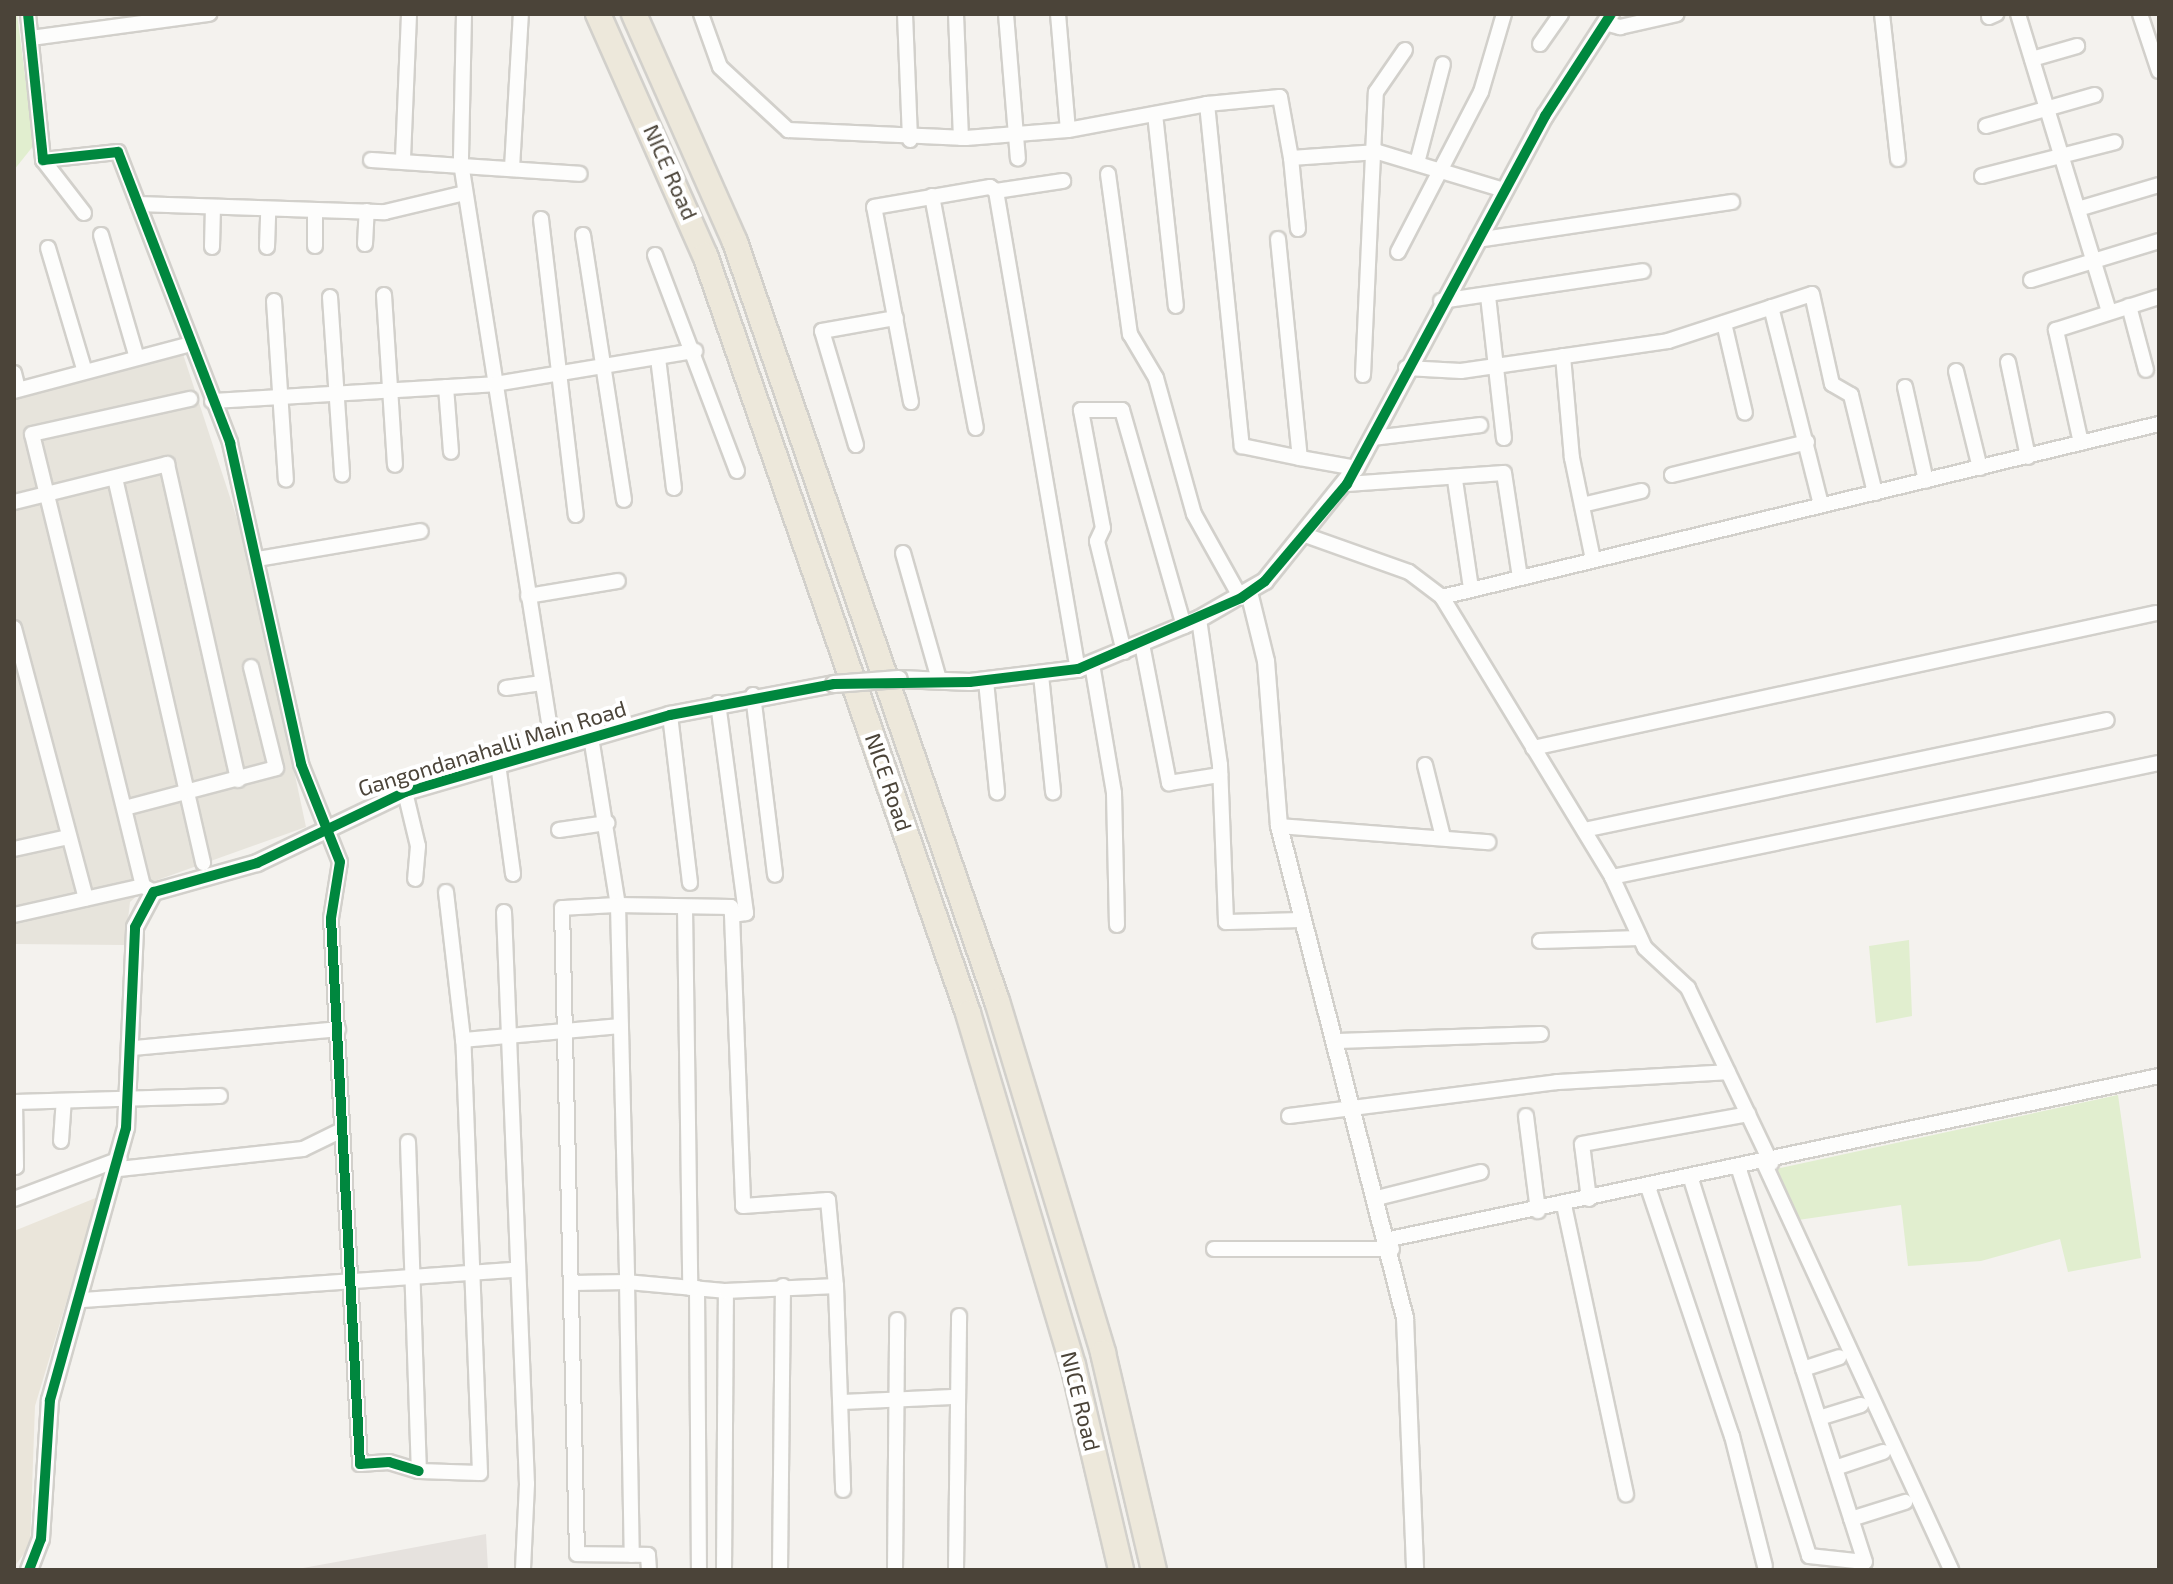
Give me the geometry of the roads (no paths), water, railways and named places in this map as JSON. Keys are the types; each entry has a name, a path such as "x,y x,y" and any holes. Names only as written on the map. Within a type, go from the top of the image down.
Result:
{"highway":[{"name":"NICE Road","path":"598,14 705,255 963,998 1066,1338 1121,1570"},
{"name":"NICE Road","path":"634,14 735,242 997,1001 1099,1338 1154,1570"}],"street":[{"path":"28,14 43,160 84,213"},
{"path":"31,38 209,14"},
{"path":"403,158 409,14"},
{"path":"464,14 461,163 553,748"},
{"path":"512,168 521,14"},
{"path":"701,14 720,67 788,130 910,140 961,138 1068,130 1207,104 1280,97 1291,158 1298,229"},
{"path":"905,14 910,140"},
{"path":"956,14 961,138"},
{"path":"1006,14 1018,159"},
{"path":"1058,14 1068,130"},
{"path":"1398,252 1443,171 1481,92 1504,14"},
{"path":"1540,44 1561,14"},
{"path":"1608,19 1620,27 1677,14"},
{"path":"1882,14 1898,159"},
{"path":"2018,14 2109,311"},
{"path":"2140,14 2159,71"},
{"name":"Gangondanahalli Main Road","path":"148,889 257,863 405,792 670,715 753,695 834,684 899,679 986,681 1085,666 1192,622 1245,595 1305,535 1347,484 1441,301 1608,19"},
{"path":"2032,59 2077,46"},
{"path":"1363,375 1378,152 1376,92 1405,50"},
{"path":"1417,163 1443,64"},
{"path":"1986,126 2095,95"},
{"path":"1207,104 1242,446 1356,468"},
{"path":"1155,114 1176,306"},
{"path":"1982,176 2115,142"},
{"path":"43,160 118,152 212,401 258,559 301,764 324,830 340,862 331,918 360,1464 389,1462 419,1471 480,1473 463,1040 446,892"},
{"path":"1291,158 1378,152 1504,190"},
{"path":"371,160 403,158 580,174"},
{"path":"1108,174 1130,334 1156,378 1194,514 1245,595 1266,661 1279,826 1391,1244 1410,1386 1415,1570"},
{"path":"911,402 874,207 983,185 996,191 1063,181"},
{"path":"2078,209 2159,185"},
{"path":"996,191 1085,666 1114,793 1117,925"},
{"path":"138,204 367,211 465,193"},
{"path":"932,196 976,428"},
{"path":"1477,240 1732,202"},
{"path":"212,247 213,207"},
{"path":"267,247 268,209"},
{"path":"315,210 315,246"},
{"path":"365,244 367,211"},
{"path":"541,219 557,375 576,515"},
{"path":"101,235 137,358"},
{"path":"583,235 624,500"},
{"path":"1278,239 1300,458"},
{"path":"2031,280 2159,241"},
{"path":"48,248 85,372"},
{"path":"655,255 695,351 737,471"},
{"path":"1441,301 1643,271"},
{"path":"1406,368 1496,365 1668,341 1812,294 1832,384 1851,395 1875,493"},
{"path":"384,295 395,465"},
{"path":"1488,296 1504,438"},
{"path":"330,297 342,475"},
{"path":"2081,443 2056,330 2159,297"},
{"path":"274,301 286,480"},
{"path":"2129,306 2146,370"},
{"path":"1771,307 1821,505"},
{"path":"856,445 822,331 896,318"},
{"path":"1724,323 1745,413"},
{"path":"14,373 16,390 191,344"},
{"path":"212,401 495,384 695,351"},
{"path":"1563,356 1582,505 1593,559"},
{"path":"658,358 674,488"},
{"path":"2008,362 2028,457"},
{"path":"1956,371 1980,468"},
{"path":"446,387 451,452"},
{"path":"1905,387 1926,481"},
{"path":"29,1570 41,1539 50,1400 83,1300 120,1164 131,1102 135,927 148,889 44,494 32,434 190,399"},
{"path":"1124,652 1097,541 1103,528 1081,410 1122,410 1192,622 1220,775 1226,922 1303,920"},
{"path":"1442,597 2159,424"},
{"path":"1373,438 1480,425"},
{"path":"1672,475 1807,442"},
{"path":"14,502 167,464 238,780"},
{"path":"1347,484 1455,480 1504,473 1520,577"},
{"path":"115,478 184,791 203,863"},
{"path":"1455,480 1471,589"},
{"path":"1582,505 1641,491"},
{"path":"258,559 421,531"},
{"path":"1305,535 1409,572 1442,597 1612,877 1640,938 1688,988 1748,1114 1951,1570"},
{"path":"903,553 939,679"},
{"path":"528,596 618,581"},
{"path":"1533,748 2156,613"},
{"path":"14,628 86,899"},
{"path":"1142,644 1169,783 1220,775"},
{"path":"125,808 276,768 251,667"},
{"path":"1041,675 1053,792"},
{"path":"986,681 997,792"},
{"path":"506,688 542,683"},
{"path":"753,695 775,875"},
{"path":"718,703 746,913 732,915"},
{"path":"670,715 690,883"},
{"path":"1584,830 2107,720"},
{"path":"591,737 618,905 632,1555"},
{"path":"1612,877 2159,763"},
{"path":"498,764 513,874"},
{"path":"1425,765 1443,837"},
{"path":"405,792 418,846 415,879"},
{"path":"559,830 607,823"},
{"path":"1279,826 1488,842"},
{"path":"14,849 68,837"},
{"path":"14,915 148,889"},
{"path":"649,1570 648,1555 601,1562 577,1554 562,908 618,905 731,907 743,1206 828,1200 844,1402 843,1490"},
{"path":"685,908 699,1570"},
{"path":"504,912 511,1034 515,1270 527,1484 523,1570"},
{"path":"1540,941 1640,938"},
{"path":"463,1040 563,1028 619,1026"},
{"path":"134,1048 338,1029"},
{"path":"1338,1041 1541,1034"},
{"path":"1289,1116 1353,1105 1728,1072"},
{"path":"1214,1249 1391,1244 1589,1199 1768,1164 2159,1076"},
{"path":"16,1167 14,1102 131,1102 220,1096"},
{"path":"61,1141 64,1102"},
{"path":"1589,1199 1582,1144 1748,1114"},
{"path":"1526,1116 1538,1211"},
{"path":"14,1199 120,1164 303,1149 342,1130"},
{"path":"408,1142 410,1275 419,1471"},
{"path":"1691,1179 1809,1556 1865,1562 1739,1170"},
{"path":"1377,1198 1481,1172"},
{"path":"1648,1187 1732,1436 1765,1566"},
{"path":"1564,1205 1626,1494"},
{"path":"83,1300 515,1270"},
{"path":"572,1283 627,1282 726,1291 783,1286 836,1286"},
{"path":"780,1570 783,1286"},
{"path":"724,1570 726,1291"},
{"path":"956,1570 959,1316"},
{"path":"895,1570 897,1320"},
{"path":"1803,1369 1839,1357"},
{"path":"844,1402 956,1397"},
{"path":"1819,1418 1861,1405"},
{"path":"1835,1468 1883,1452"},
{"path":"1851,1519 1905,1502"}]}
